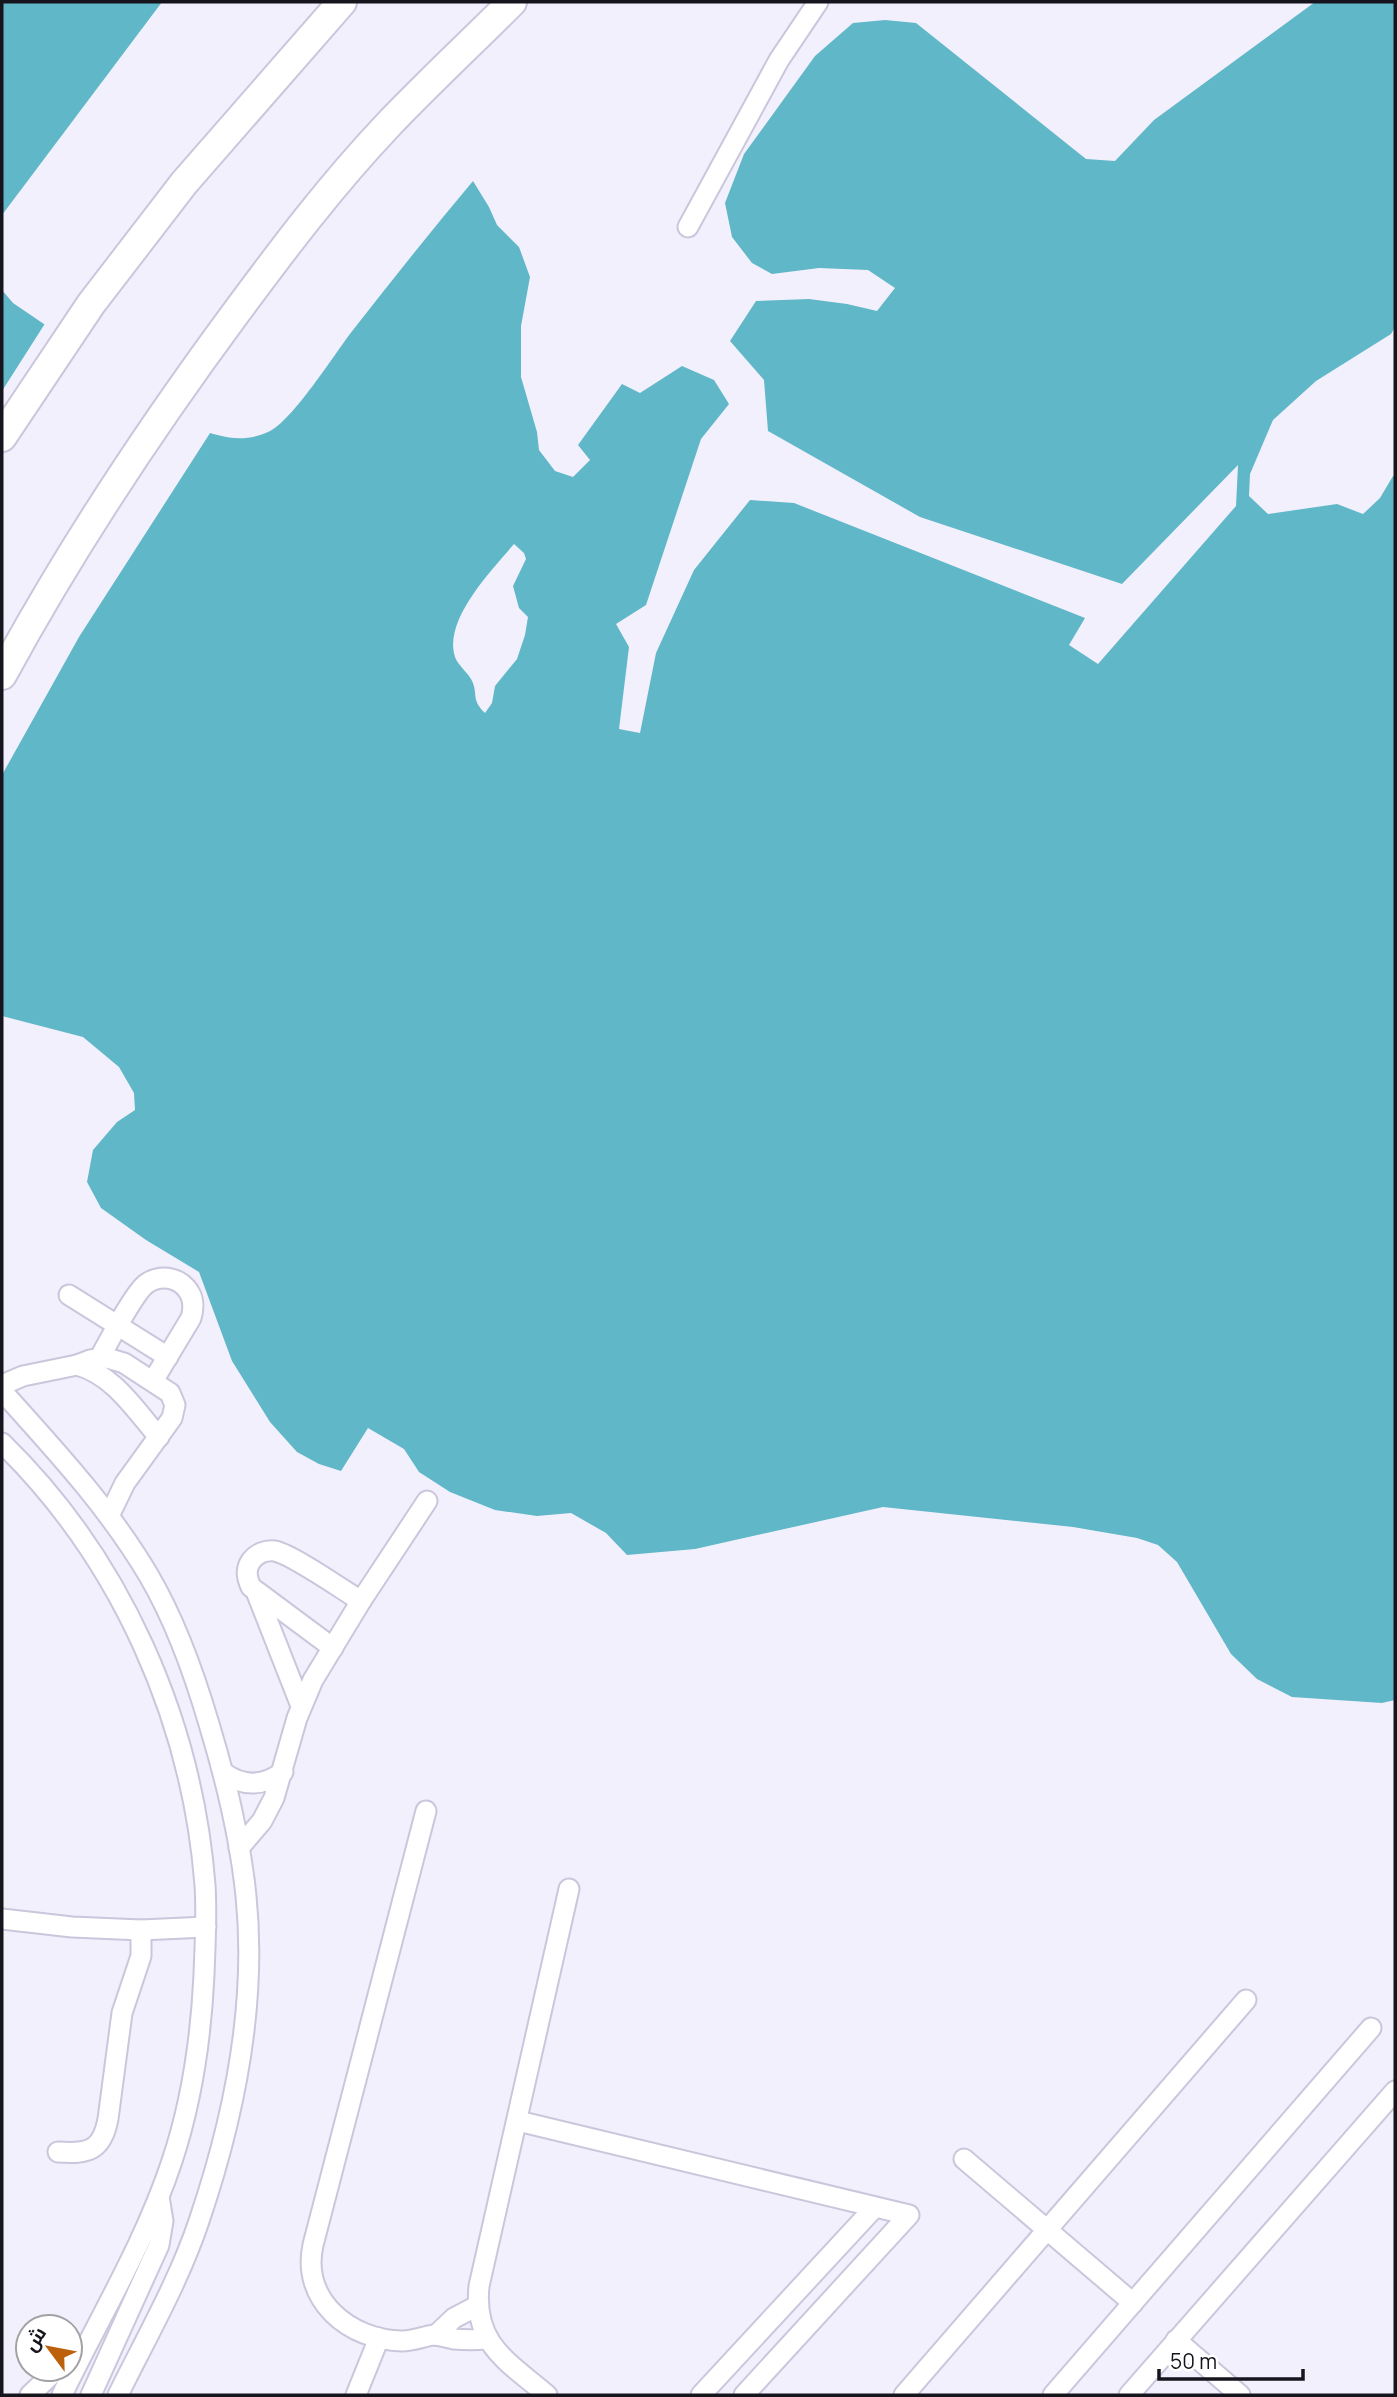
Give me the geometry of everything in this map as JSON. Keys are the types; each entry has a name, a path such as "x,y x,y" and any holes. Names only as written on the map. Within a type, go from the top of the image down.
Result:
{"highway":[{"path":"2,436 91,304 184,183 342,2"},
{"path":"2,675 99,511 196,366 292,236 378,136 512,2"}],"street":[{"path":"688,227 779,60 818,2"},
{"path":"99,1359 142,1288 162,1278 178,1281 190,1293 194,1310 153,1381"},
{"path":"69,1295 168,1357"},
{"path":"2,1385 23,1376 99,1359 124,1363 170,1393 175,1405 172,1418 125,1483 109,1516"},
{"path":"77,1365 95,1371 109,1381 159,1437"},
{"path":"2,1391 45,1437 109,1516 129,1544 164,1604 189,1663 224,1773 246,1897 247,1982 244,2025 225,2132 188,2250 118,2395"},
{"path":"2,1443 34,1476 83,1541 114,1590 152,1667 174,1724 193,1799 205,1887 201,2023 183,2124 159,2197 84,2341"},
{"path":"239,1848 255,1831 268,1811 283,1772 301,1706 361,1601 427,1501"},
{"path":"333,1648 257,1593 251,1587 247,1569 257,1555 273,1551 282,1553 361,1601"},
{"path":"257,1593 301,1706"},
{"path":"224,1773 242,1783 264,1783 283,1772"},
{"path":"426,1811 310,2258 313,2284 324,2306 343,2321 379,2338 403,2341 436,2335 456,2339 486,2339"},
{"path":"547,2395 511,2365 486,2339 477,2306 479,2286 569,1889"},
{"path":"2,1919 72,1927 141,1930 205,1927"},
{"path":"58,2152 88,2151 104,2134 122,2013 138,1967 142,1945 141,1930"},
{"path":"904,2395 1246,2000"},
{"path":"1053,2395 1371,2028"},
{"path":"1129,2395 1395,2091"},
{"path":"518,2121 909,2215 744,2395"},
{"path":"964,2159 1133,2303"},
{"path":"92,2395 159,2245 163,2221 159,2197"},
{"path":"701,2395 875,2207"},
{"path":"436,2335 454,2318 477,2306"},
{"path":"356,2395 379,2338"},
{"path":"1176,2340 1240,2395"}],"water":[{"path":"2,2 162,2 2,215"},
{"path":"1315,2 1395,2 1395,327 1391,334 1316,381 1273,420 1250,474 1249,496 1268,514 1337,504 1363,514 1380,498 1395,476 1395,1700 1382,1703 1292,1697 1257,1679 1231,1654 1177,1562 1158,1545 1137,1538 1073,1527 883,1507 695,1549 627,1555 606,1533 571,1513 537,1516 495,1510 450,1492 419,1472 404,1449 368,1428 341,1471 319,1464 297,1452 270,1422 232,1361 199,1272 146,1240 101,1208 87,1182 93,1150 117,1122 135,1110 134,1093 119,1067 83,1037 2,1016 2,290 13,303 197,428 232,438 259,435 278,426 301,401 353,330 473,181 497,225 519,247 530,277 521,326 521,377 537,432 539,450 555,471 573,477 590,460 578,445 622,384 640,393 682,366 714,380 729,404 701,439 646,605 616,624 629,647 619,729 640,733 656,653 694,570 750,500 794,503 1085,618 1069,645 1098,664 1236,506 1238,465 1122,584 920,517 768,431 764,380 730,341 756,301 809,299 877,311 895,288 868,270 819,268 772,274 752,263 732,237 725,203 744,154 815,56 853,23 885,20 916,23 1086,159 1115,161 1154,120","holes":["514,544 524,553 526,559 513,586 519,608 528,617 525,635 517,659 495,686 492,703 485,713 476,700 471,679 455,657 453,643 456,628 471,597"]}],"pier":[{"path":"46,322 192,421 212,430 79,637 2,775 2,391"}]}
